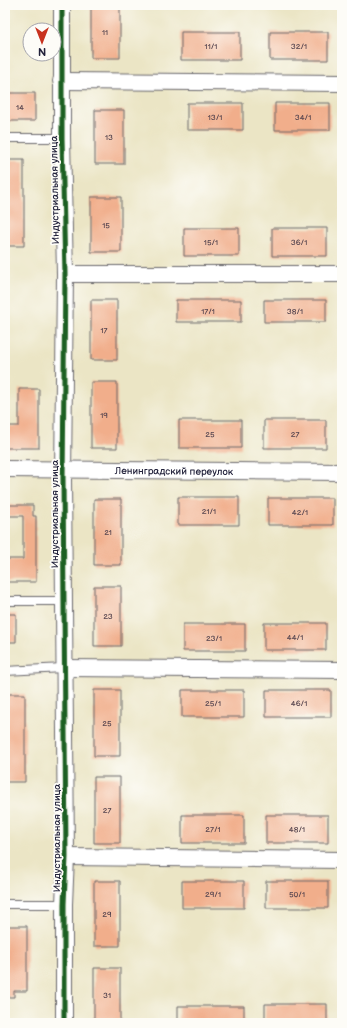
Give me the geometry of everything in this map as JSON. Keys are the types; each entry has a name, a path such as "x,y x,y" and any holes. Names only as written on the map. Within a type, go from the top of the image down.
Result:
{"street":[{"name":"Индустриальная улица","path":"62,5 62,138 65,274 63,470 66,857 64,904 64,1023"},
{"path":"62,81 342,83"},
{"path":"65,274 342,274"},
{"name":"Ленинградский переулок","path":"5,469 342,472"},
{"path":"64,668 342,670"},
{"path":"66,857 342,860"}],"lane":[{"path":"5,138 62,138"},
{"path":"5,602 64,601"},
{"path":"5,671 64,668"},
{"path":"5,904 64,904"}],"building":[{"path":"91,5 120,5 120,58 91,58"},
{"path":"181,32 240,32 240,60 181,60"},
{"path":"270,32 328,32 328,60 270,60"},
{"path":"5,93 35,93 35,121 5,121"},
{"path":"187,103 243,103 243,130 187,130"},
{"path":"275,103 330,103 330,130 275,130"},
{"path":"95,110 124,110 124,164 95,164"},
{"path":"5,160 24,160 24,246 5,246"},
{"path":"91,197 121,197 121,252 91,252"},
{"path":"184,228 239,228 239,256 184,256"},
{"path":"272,228 327,228 327,256 272,256"},
{"path":"91,300 117,300 117,360 91,360"},
{"path":"176,300 241,300 241,322 176,322"},
{"path":"264,300 326,300 326,322 264,322"},
{"path":"91,382 117,382 117,448 91,448"},
{"path":"19,389 39,389 39,448 5,448 5,426 19,426"},
{"path":"179,420 241,420 241,448 179,448"},
{"path":"264,420 326,420 326,448 264,448"},
{"path":"178,497 239,497 239,525 178,525"},
{"path":"268,498 333,498 333,525 268,525"},
{"path":"94,499 121,499 121,565 94,565"},
{"path":"5,505 33,505 33,516 36,516 36,582 5,582 5,559 23,559 23,516 5,516"},
{"path":"94,586 121,586 121,646 94,646"},
{"path":"5,614 16,614 16,642 5,642"},
{"path":"264,623 326,623 326,650 264,650"},
{"path":"183,624 245,624 245,651 183,651"},
{"path":"94,690 120,690 120,756 94,756"},
{"path":"182,690 244,690 244,717 182,717"},
{"path":"266,690 331,690 331,717 266,717"},
{"path":"5,694 25,694 25,782 5,782"},
{"path":"94,777 120,777 120,843 94,843"},
{"path":"182,815 244,815 244,843 182,843"},
{"path":"266,815 328,815 328,843 266,843"},
{"path":"94,881 120,881 120,946 94,946"},
{"path":"182,881 244,881 244,908 182,908"},
{"path":"266,881 328,881 328,908 266,908"},
{"path":"5,926 27,926 27,991 14,991 14,997 7,997 7,991 5,991"},
{"path":"94,968 120,968 120,1023 94,1023"},
{"path":"265,1004 327,1004 327,1023 265,1023"},
{"path":"178,1006 244,1006 244,1023 178,1023"}],"cycle path":[{"path":"62,5 62,138 65,274 63,478 66,857 64,904 64,1023"}]}
